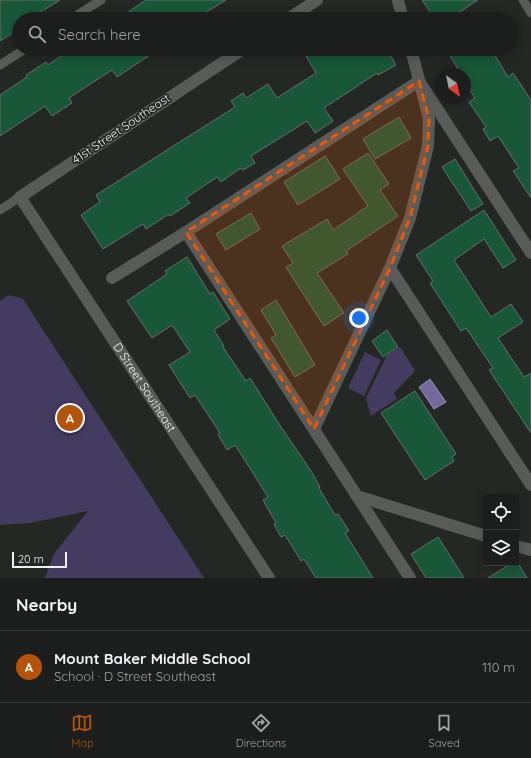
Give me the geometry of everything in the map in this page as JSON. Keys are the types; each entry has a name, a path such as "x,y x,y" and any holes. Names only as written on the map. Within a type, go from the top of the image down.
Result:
{"street":[{"path":"299,12 317,0"},
{"path":"398,1 401,12"},
{"name":"41st Street Southeast","path":"20,197 232,56"},
{"path":"314,429 390,268 410,218 428,146 428,119 413,56"},
{"path":"112,278 186,232 419,81"},
{"path":"419,81 531,253"},
{"name":"D Street Southeast","path":"20,197 269,578"},
{"path":"186,232 410,578"},
{"path":"390,268 531,485"},
{"path":"357,496 483,535"},
{"path":"519,547 531,550"}],"lane":[{"path":"82,12 101,0"},
{"path":"523,0 531,13"},
{"path":"0,65 14,56"},
{"name":"41st Street Southeast","path":"0,210 20,197"}],"highlighted area":[{"path":"419,81 429,119 428,146 410,218 390,268 314,429 186,232"}],"shaded area":[{"path":"9,295 23,299 204,578 45,578 54,554 88,511 30,523 0,525 0,301"},
{"path":"400,347 415,371 394,393 397,399 371,416 366,398 387,355"},
{"path":"365,352 381,360 364,396 348,388"},
{"path":"430,379 446,402 434,409 419,387"}],"building":[{"path":"0,0 60,0 40,12 12,12 12,33 0,41"},
{"path":"146,0 226,0 206,12 128,12"},
{"path":"422,0 478,0 460,12 430,12"},
{"path":"61,56 148,56 117,77 112,70 69,98 72,103 52,116 45,106 0,136 0,95 46,62 48,65"},
{"path":"306,56 391,56 396,65 378,75 377,73 324,108 333,121 315,133 307,121 251,156 255,163 243,170 241,168 221,182 217,177 186,198 190,203 170,216 169,214 146,229 143,224 103,249 81,215 100,202 96,195 235,107 231,101 243,93 246,98 268,84 277,98 316,73"},
{"path":"450,56 495,56 508,77 513,73 531,100 531,198 513,171 519,168 498,136 490,141 483,129 486,127 470,104 471,101 475,98 471,91 471,68 457,68"},
{"path":"399,117 411,138 375,159 363,139"},
{"path":"368,153 389,184 380,190 398,216 346,251 348,254 317,273 344,313 324,326 286,267 293,263 282,246 327,219 333,230 368,206 343,169"},
{"path":"325,156 340,179 298,205 284,182"},
{"path":"455,159 483,204 471,211 442,167"},
{"path":"484,210 516,260 503,268 484,239 454,260 491,317 511,304 523,322 498,338 524,377 531,373 531,433 489,370 493,368 466,328 461,331 430,283 433,281 416,255"},
{"path":"251,213 260,229 226,250 216,234"},
{"path":"187,257 210,294 213,292 230,319 214,330 224,346 223,347 246,381 250,378 311,471 335,515 338,514 349,531 345,533 373,578 316,578 304,559 301,561 285,535 281,537 274,524 276,523 263,500 268,497 235,445 227,450 218,434 220,433 195,395 190,398 169,365 190,352 172,325 152,338 127,301 167,274 165,271"},
{"path":"276,300 315,365 295,377 271,338 276,335 261,310"},
{"path":"387,330 398,347 383,357 372,341"},
{"path":"415,391 456,454 452,457 454,461 425,480 381,413"},
{"path":"438,537 464,578 426,578 411,554"},
{"path":"519,565 527,578 488,578 507,566"}],"place":[{"name":"Mount Baker Middle School","path":"70,418"}]}
